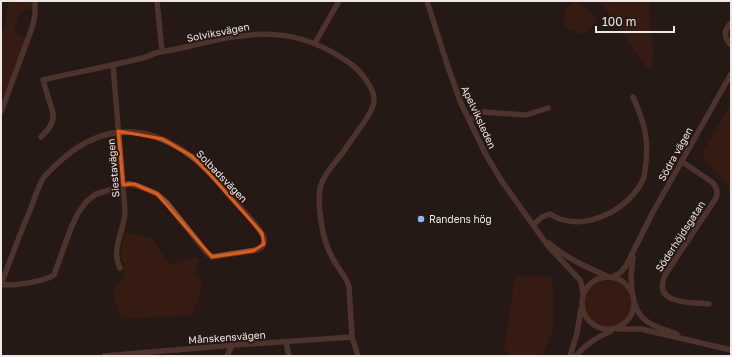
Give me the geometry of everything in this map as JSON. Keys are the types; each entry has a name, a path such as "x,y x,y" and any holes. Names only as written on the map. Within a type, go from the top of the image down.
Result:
{"street":[{"path":"1,112 32,28 35,15 35,1"},
{"path":"157,1 162,52"},
{"path":"315,43 339,1"},
{"name":"Apelviksleden","path":"427,1 446,64 468,120 483,150 503,183 548,246 580,280 583,295"},
{"path":"731,23 726,29 725,34 727,40 731,44"},
{"name":"Solviksvägen","path":"41,138 52,126 54,118 42,80 113,65 162,52 252,34 286,36 315,43 356,68 365,79 374,96 374,103 369,115 324,179 320,191 320,213 325,239 333,258 349,287 352,337 358,356"},
{"name":"Siestavägen","path":"113,65 125,216 116,254 120,268"},
{"name":"Södra vägen","path":"610,277 623,270 681,161 731,74"},
{"path":"533,225 542,217 550,214 564,220 579,221 595,219 622,206 634,193 644,177 648,149 643,123 633,97"},
{"path":"468,120 483,112 526,115 548,108"},
{"name":"Solbadsvägen","path":"1,284 43,179 59,162 86,142 96,137 118,132 136,133 157,137 171,143 192,156 214,177 248,217 264,237 264,244 261,249 253,252 212,257 207,253 167,203 157,194 134,184 123,185"},
{"name":"Söderhöjdsgatan","path":"681,161 712,182 715,186 717,194 716,198 665,275 662,288 670,298 679,302 708,304"},
{"path":"1,284 19,284 54,275 71,228 81,208 92,196 123,185"},
{"name":"Apelviksleden","path":"537,230 554,247 570,258 587,268 610,277"},
{"name":"Södra vägen","path":"633,296 631,268 637,244"},
{"path":"570,356 577,333 583,295 586,288 594,281 599,279 610,277 618,279 625,284 633,296 634,309 630,319 625,324 590,342 582,348 576,356"},
{"path":"634,302 638,313 645,321 696,341"},
{"path":"582,307 585,318 593,326 604,330 641,330 731,350"},
{"name":"Månskensvägen","path":"104,356 352,337"},
{"path":"286,342 289,356"},
{"path":"227,356 232,345"}],"highlighted area":[{"path":"118,131 163,139 192,156 208,172 262,233 264,244 253,251 212,257 157,194 134,184 123,185"}],"shaded area":[{"path":"9,1 31,1 32,9 25,9 18,17 14,32 26,38 1,102 1,34 7,22 6,16"},
{"path":"576,1 579,1 597,20 585,33 579,34 573,30 567,29 563,20 566,17 565,10"},
{"path":"600,1 649,1 653,57 650,70 646,67"},
{"path":"731,104 731,197 726,184 705,159 702,153"},
{"path":"125,232 152,238 168,263 171,265 196,257 199,259 195,274 202,282 201,290 192,315 122,319 112,293 124,276 124,263 120,256"},
{"path":"514,276 551,277 553,284 553,330 542,356 513,356 504,350"},
{"path":"608,279 617,281 625,286 630,294 632,303 630,312 625,320 617,325 608,327 599,325 591,320 586,312 584,303 586,294 591,286 599,281"}],"place":[{"name":"Randens hög","path":"421,219"}]}
